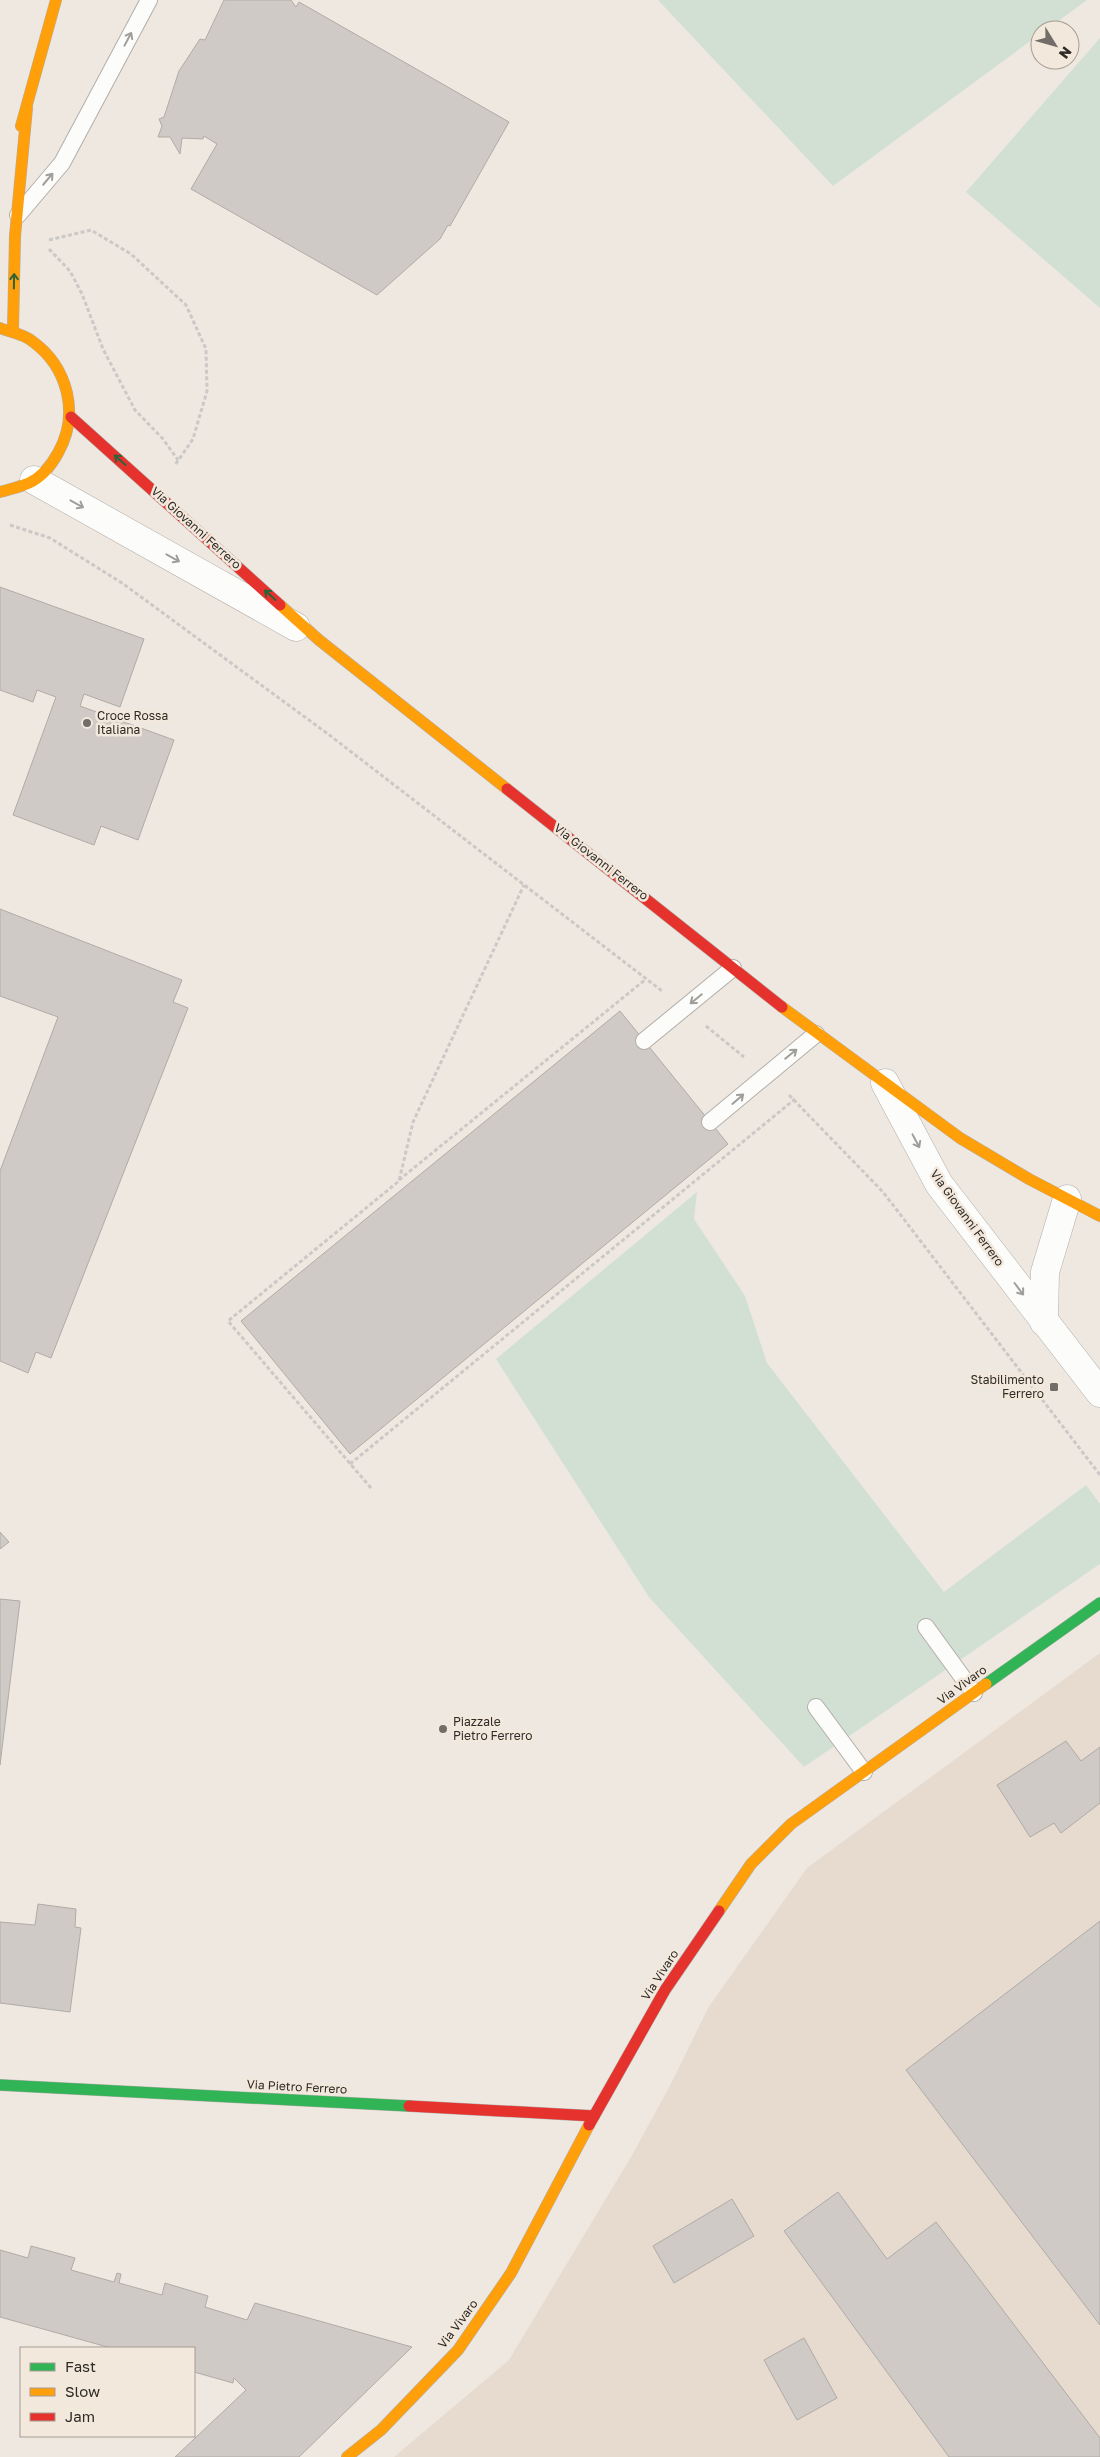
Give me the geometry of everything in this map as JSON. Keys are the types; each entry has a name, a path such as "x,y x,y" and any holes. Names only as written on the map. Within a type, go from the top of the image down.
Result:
{"street":[{"path":"11,162 56,0"},
{"path":"13,330 17,217 27,108"},
{"path":"0,328 13,330 38,343 58,364 69,390 71,417 65,442 52,463 34,480 10,491 0,492"},
{"name":"Via Giovanni Ferrero","path":"71,417 157,492 319,640 816,1034 960,1138 1100,1216"},
{"name":"Via Giovanni Ferrero","path":"34,480 319,640"},
{"name":"Via Giovanni Ferrero","path":"885,1083 939,1184 1100,1393"},
{"path":"1044,1322 1046,1272 1067,1199"},
{"name":"Via Vivaro","path":"347,2457 381,2430 458,2350 511,2274 594,2116 665,1990 751,1864 791,1824 1100,1603"},
{"name":"Via Pietro Ferrero","path":"0,2085 594,2116"}],"lane":[{"path":"17,217 62,163 149,0"},
{"path":"644,1041 733,968"},
{"path":"710,1122 816,1034"},
{"path":"926,1627 974,1693"},
{"path":"816,1707 864,1772"}],"path":[{"path":"41,242 91,230 131,254 186,305 206,349 207,391 193,439 157,492"},
{"path":"45,246 70,271 103,348 135,410 163,439 178,460"},
{"path":"6,524 50,538 122,582 328,734 684,1008 795,1099 883,1192 1100,1475"},
{"path":"399,1181 413,1122 524,885"},
{"path":"371,1488 228,1321 646,979"},
{"path":"350,1464 795,1099"}],"shaded area":[{"path":"1100,1653 1100,2457 394,2457 509,2360 631,2157 672,2082 708,2008 807,1868"}],"green space":[{"path":"658,0 1087,0 1060,20 1030,20 1030,41 833,186"},
{"path":"1100,38 1100,308 966,192 1072,70 1080,70 1080,61"},
{"path":"697,1192 694,1219 745,1296 767,1363 944,1592 1086,1485 1100,1504 1100,1564 804,1767 649,1597 496,1359"}],"building":[{"path":"224,0 291,0 296,7 299,2 509,122 450,226 448,225 440,239 377,295 191,189 217,144 204,136 203,139 182,138 180,154 170,137 158,137 162,126 159,119 164,117 179,71 200,39 205,40"},
{"name":"Croce Rossa Italiana","path":"0,587 144,639 120,707 84,694 80,706 174,740 138,840 101,826 94,845 13,815 56,697 37,690 33,702 0,690"},
{"path":"0,909 182,980 173,1002 188,1008 51,1358 36,1352 28,1373 0,1361 0,1171 58,1017 0,996"},
{"path":"620,1011 728,1144 350,1454 241,1321"},
{"path":"0,1532 9,1542 0,1549"},
{"path":"0,1599 20,1601 0,1765"},
{"path":"1066,1741 1081,1761 1100,1747 1100,1803 1061,1833 1054,1823 1030,1837 997,1785"},
{"path":"38,1904 76,1909 75,1927 81,1928 70,2012 0,2003 0,1922 35,1925"},
{"path":"1100,1921 1100,2325 906,2070"},
{"path":"838,2192 887,2259 936,2222 1100,2438 1100,2457 949,2457 784,2231"},
{"path":"732,2199 754,2236 674,2283 653,2246"},
{"path":"31,2246 75,2258 71,2270 114,2282 117,2273 121,2274 119,2283 162,2295 165,2283 208,2296 205,2307 247,2320 255,2303 412,2347 299,2457 175,2457 246,2390 234,2378 233,2383 195,2372 195,2347 107,2347 0,2317 0,2250 28,2258"},
{"path":"804,2338 837,2398 797,2420 764,2360"}],"traffic: fast":[{"path":"986,1684 1100,1603"},
{"path":"0,2085 409,2106"}],"traffic: slow":[{"path":"21,126 56,0"},
{"path":"13,330 15,236 27,108"},
{"path":"0,328 25,337 44,352 62,378 67,392 69,407 65,438 50,466 29,483 0,492"},
{"path":"280,605 319,640 507,789"},
{"path":"782,1007 960,1138 1029,1179 1100,1216"},
{"path":"719,1911 751,1864 791,1824 986,1684"},
{"path":"347,2457 381,2430 458,2350 511,2273 589,2125"}],"traffic: jam":[{"path":"71,417 280,605"},
{"path":"507,789 782,1007"},
{"path":"589,2125 665,1990 719,1911"},
{"path":"409,2106 594,2116"}],"place":[{"name":"Croce Rossa Italiana","path":"87,723"},
{"name":"Stabilimento Ferrero","path":"1054,1387"},
{"name":"Piazzale Pietro Ferrero","path":"443,1729"}]}
